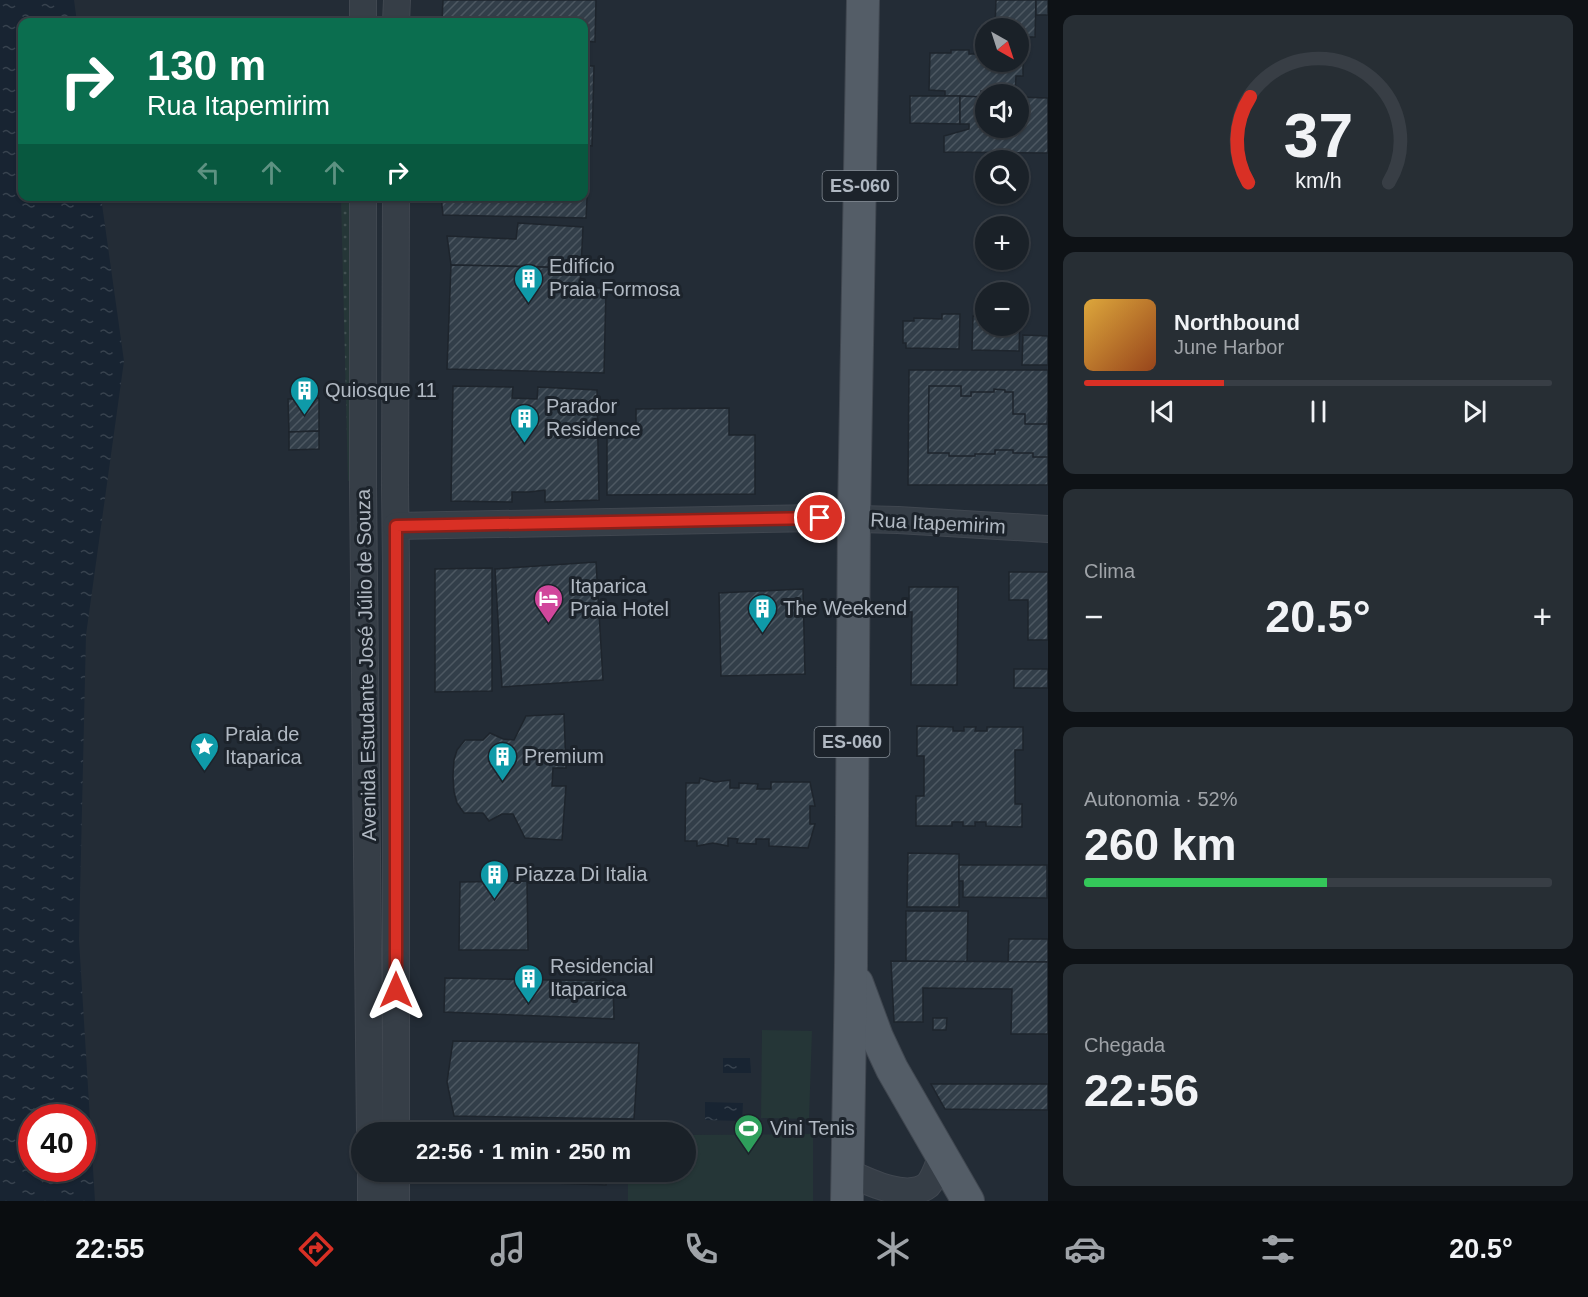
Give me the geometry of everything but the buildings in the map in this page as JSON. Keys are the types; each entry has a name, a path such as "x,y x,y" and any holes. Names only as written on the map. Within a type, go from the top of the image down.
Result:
{"main road":[{"name":"ES-060","path":"847,1187 854,518 863,0"},
{"name":"ES-060","path":"851,966 877,1037 892,1069 968,1201"}],"street":[{"path":"363,0 363,18"},
{"path":"396,18 397,0"},
{"name":"Avenida Estudante José Júlio de Souza","path":"363,201 363,488 370,1122"},
{"name":"Avenida Estudante José Júlio de Souza","path":"396,201 396,1122"},
{"name":"Rua Itapemirim","path":"396,526 854,518 1048,529"},
{"path":"847,1187 916,1198 932,1180 942,1155"},
{"path":"371,1182 371,1201"},
{"path":"396,1182 396,1201"}],"shaded area":[{"path":"341,201 352,201 351,481 348,481"},
{"path":"762,1030 812,1031 809,1119 761,1118"},
{"name":"Vini Tenis","path":"813,1134 813,1201 628,1201 628,1182 696,1182 696,1135"}],"water":[{"path":"0,0 74,0 76,18 18,18 18,201 102,201 124,361 86,635 79,940 89,1104 18,1104 18,1182 94,1182 95,1201 0,1201"},
{"path":"723,1058 750,1058 751,1073 723,1073"},
{"path":"705,1102 743,1103 742,1121 705,1120"}],"place":[{"name":"Edifício Praia Formosa","path":"528,304"},
{"name":"Quiosque 11","path":"304,416"},
{"name":"Parador Residence","path":"525,444"},
{"name":"Itaparica Praia Hotel","path":"549,624"},
{"name":"The Weekend","path":"762,634"},
{"name":"Praia de Itaparica","path":"204,772"},
{"name":"Premium","path":"503,782"},
{"name":"Piazza Di Italia","path":"494,900"},
{"name":"Residencial Itaparica","path":"529,1004"},
{"name":"Vini Tenis","path":"749,1154"}],"route":[{"path":"396,990 396,526 820,518"}]}
